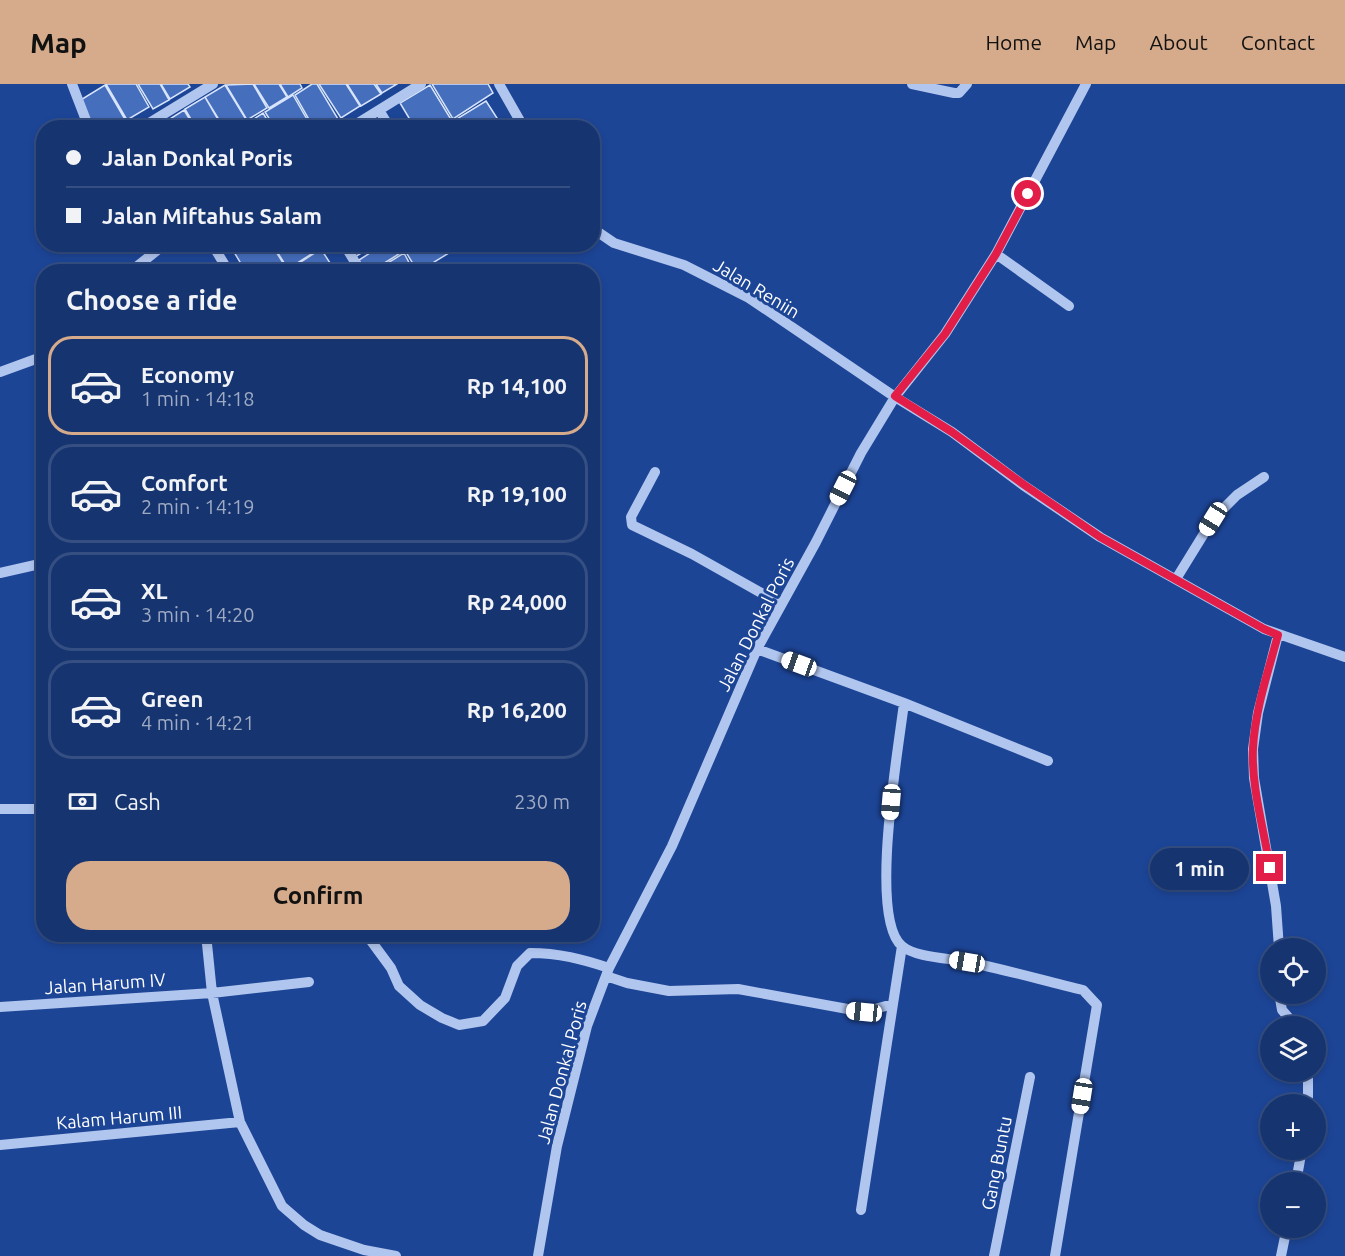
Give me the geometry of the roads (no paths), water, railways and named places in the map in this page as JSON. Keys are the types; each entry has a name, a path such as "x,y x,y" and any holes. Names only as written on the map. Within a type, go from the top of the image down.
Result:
{"street":[{"path":"72,84 86,120"},
{"path":"154,120 213,84"},
{"path":"363,120 421,84"},
{"path":"499,84 520,120"},
{"path":"912,84 954,93 959,93 967,84"},
{"name":"Jalan Donkal Poris","path":"538,1256 557,1146 587,1026 608,972 672,846 757,649 816,542 861,453 895,396 945,334 996,254 1086,84"},
{"path":"379,110 385,120"},
{"name":"Jalan Reniin","path":"600,233 614,243 684,265 749,298 952,432 1100,537 1264,629 1345,657"},
{"path":"136,264 145,252"},
{"path":"996,254 1069,306"},
{"path":"0,372 36,359"},
{"path":"655,472 631,517 632,525 692,554 782,604"},
{"path":"1176,579 1213,519 1237,495 1264,477"},
{"path":"0,573 36,565"},
{"path":"1278,635 1258,713 1253,749 1254,778 1276,906 1278,938"},
{"path":"757,649 904,703 1048,761"},
{"path":"904,703 887,845 887,899 894,935 902,946 912,952 967,962 1083,990 1097,1005 1055,1256"},
{"path":"0,809 36,809"},
{"path":"207,942 212,993 240,1122 282,1206 292,1216 320,1235 364,1250 396,1256"},
{"path":"372,942 391,968 399,986 420,1005 442,1018 459,1024 483,1021 505,998 517,966 530,953 554,953 576,957 627,983 669,991 738,989 864,1012 893,1005"},
{"path":"861,1210 902,946"},
{"name":"Jalan Harum IV","path":"0,1006 212,993 309,982"},
{"name":"Gang Buntu","path":"994,1256 1030,1077"},
{"name":"Kalam Harum III","path":"0,1145 240,1122"},
{"path":"1281,1256 1285,1238"}]}
